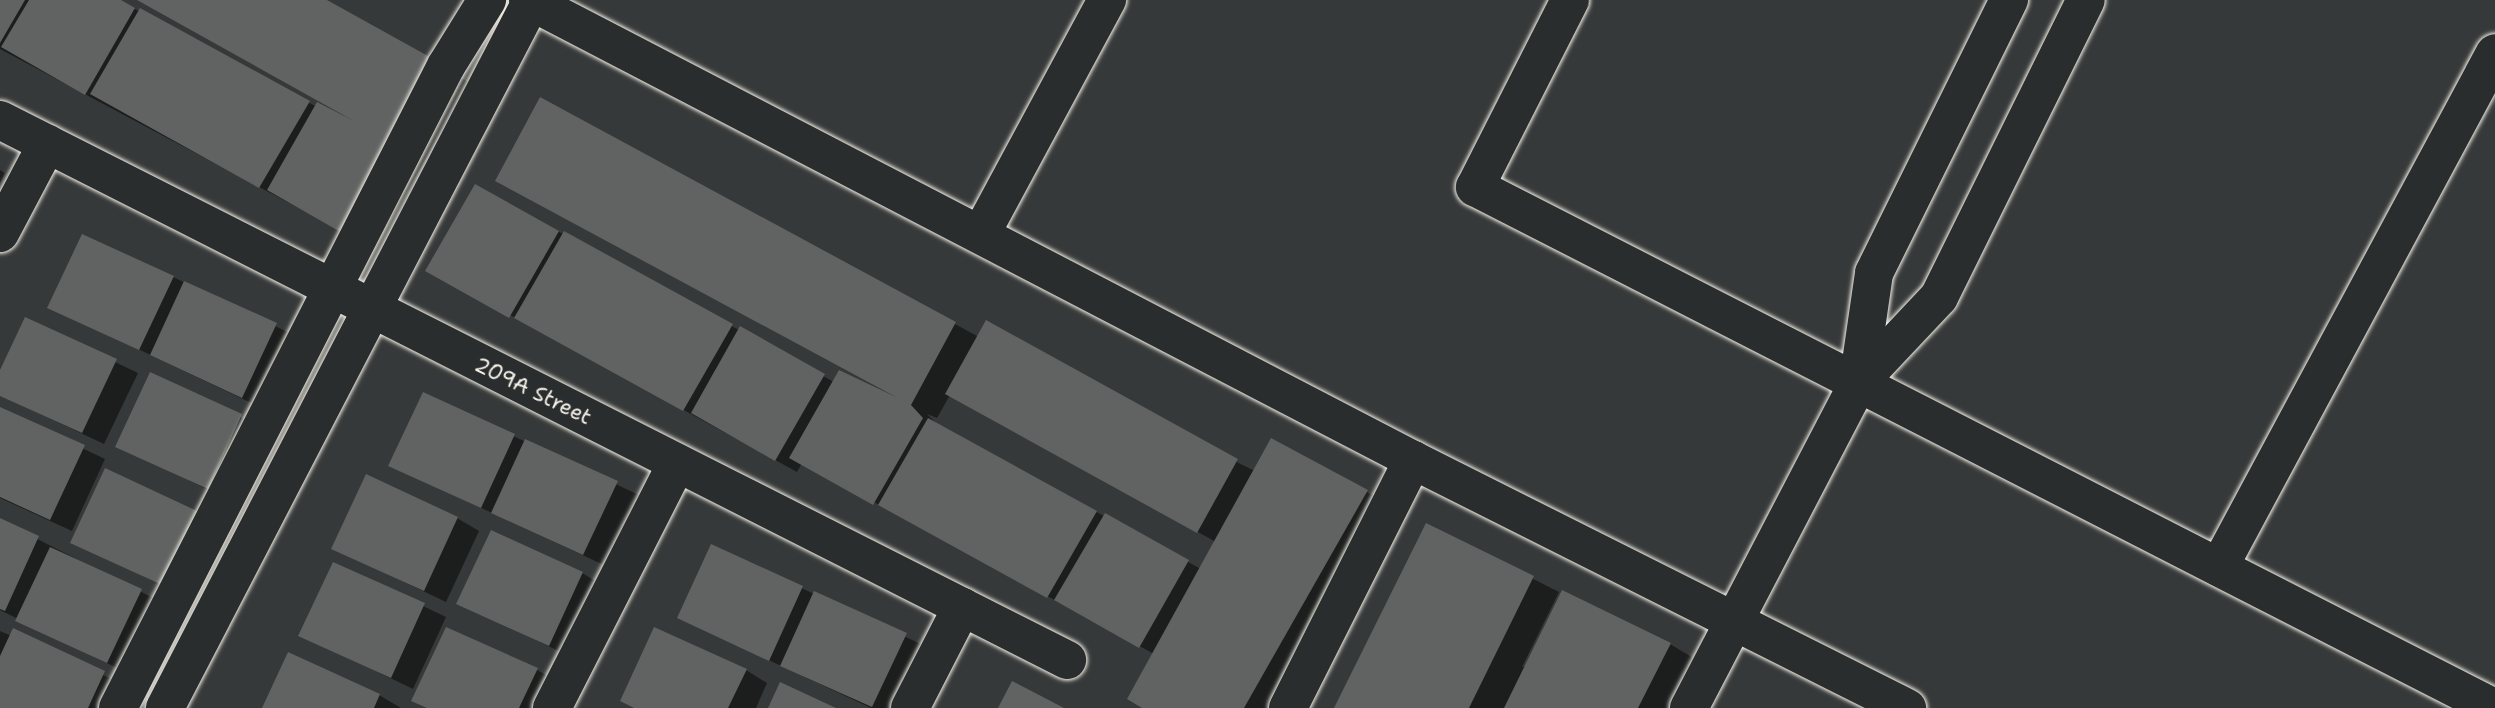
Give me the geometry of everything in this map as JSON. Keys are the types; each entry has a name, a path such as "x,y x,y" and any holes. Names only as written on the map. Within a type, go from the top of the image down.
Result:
{"street":[{"path":"118,708 334,292 446,66 486,0"},
{"path":"982,232 1107,0"},
{"path":"1570,0 1475,187 2494,708"},
{"path":"1858,383 1874,273 2009,0"},
{"path":"1689,708 1858,383 1939,297 2086,0"},
{"path":"165,708 373,312 530,1 982,232 1413,460 1733,623 1907,708"},
{"path":"2219,567 2495,53"},
{"name":"209A Street","path":"0,120 373,312 1067,660"},
{"path":"0,233 47,144"},
{"path":"1288,708 1413,460"},
{"path":"552,708 677,463"},
{"path":"910,708 962,607"}],"building":[{"path":"0,0 25,0 0,43"},
{"path":"29,0 121,0 135,8 85,95 1,47"},
{"path":"137,0 327,0 446,66 351,238 267,190 317,102 354,121"},
{"path":"140,8 310,101 259,188 90,94"},
{"path":"540,97 956,322 911,405 923,418 873,505 789,458 839,370 896,397 495,181"},
{"path":"475,184 559,231 509,318 425,271"},
{"path":"564,231 733,324 683,411 514,318"},
{"path":"82,234 174,276 139,350 47,308"},
{"path":"184,281 277,323 242,398 150,355"},
{"path":"25,317 117,359 82,433 0,396 0,370"},
{"path":"986,320 1238,459 1197,533 945,394"},
{"path":"740,326 825,374 775,461 691,413"},
{"path":"150,372 242,414 208,489 115,447"},
{"path":"423,392 515,434 481,508 388,466"},
{"path":"0,407 85,445 50,520 0,497"},
{"path":"928,418 1097,511 1047,598 878,505"},
{"path":"1271,438 1368,490 1244,708 1142,708 1127,699"},
{"path":"525,439 618,481 583,555 491,513"},
{"path":"105,468 197,511 162,585 70,543"},
{"path":"366,474 458,517 424,591 331,549"},
{"path":"1105,513 1189,560 1139,648 1054,600"},
{"path":"0,518 39,536 5,611 0,609"},
{"path":"1426,523 1534,576 1469,708 1334,708"},
{"path":"491,530 583,572 549,646 456,604"},
{"path":"711,544 803,586 769,661 677,618"},
{"path":"50,547 142,589 107,663 15,621"},
{"path":"333,562 425,603 391,678 298,636"},
{"path":"1562,590 1671,643 1638,708 1504,708"},
{"path":"814,591 907,633 872,707 780,666"},
{"path":"446,627 538,668 519,708 427,708 411,701"},
{"path":"654,627 747,669 728,708 634,708 620,701"},
{"path":"13,628 105,671 88,708 0,708 0,656"},
{"path":"288,652 380,694 374,708 262,708"},
{"path":"1012,681 1064,708 998,708"},
{"path":"780,682 836,708 768,708"}]}
